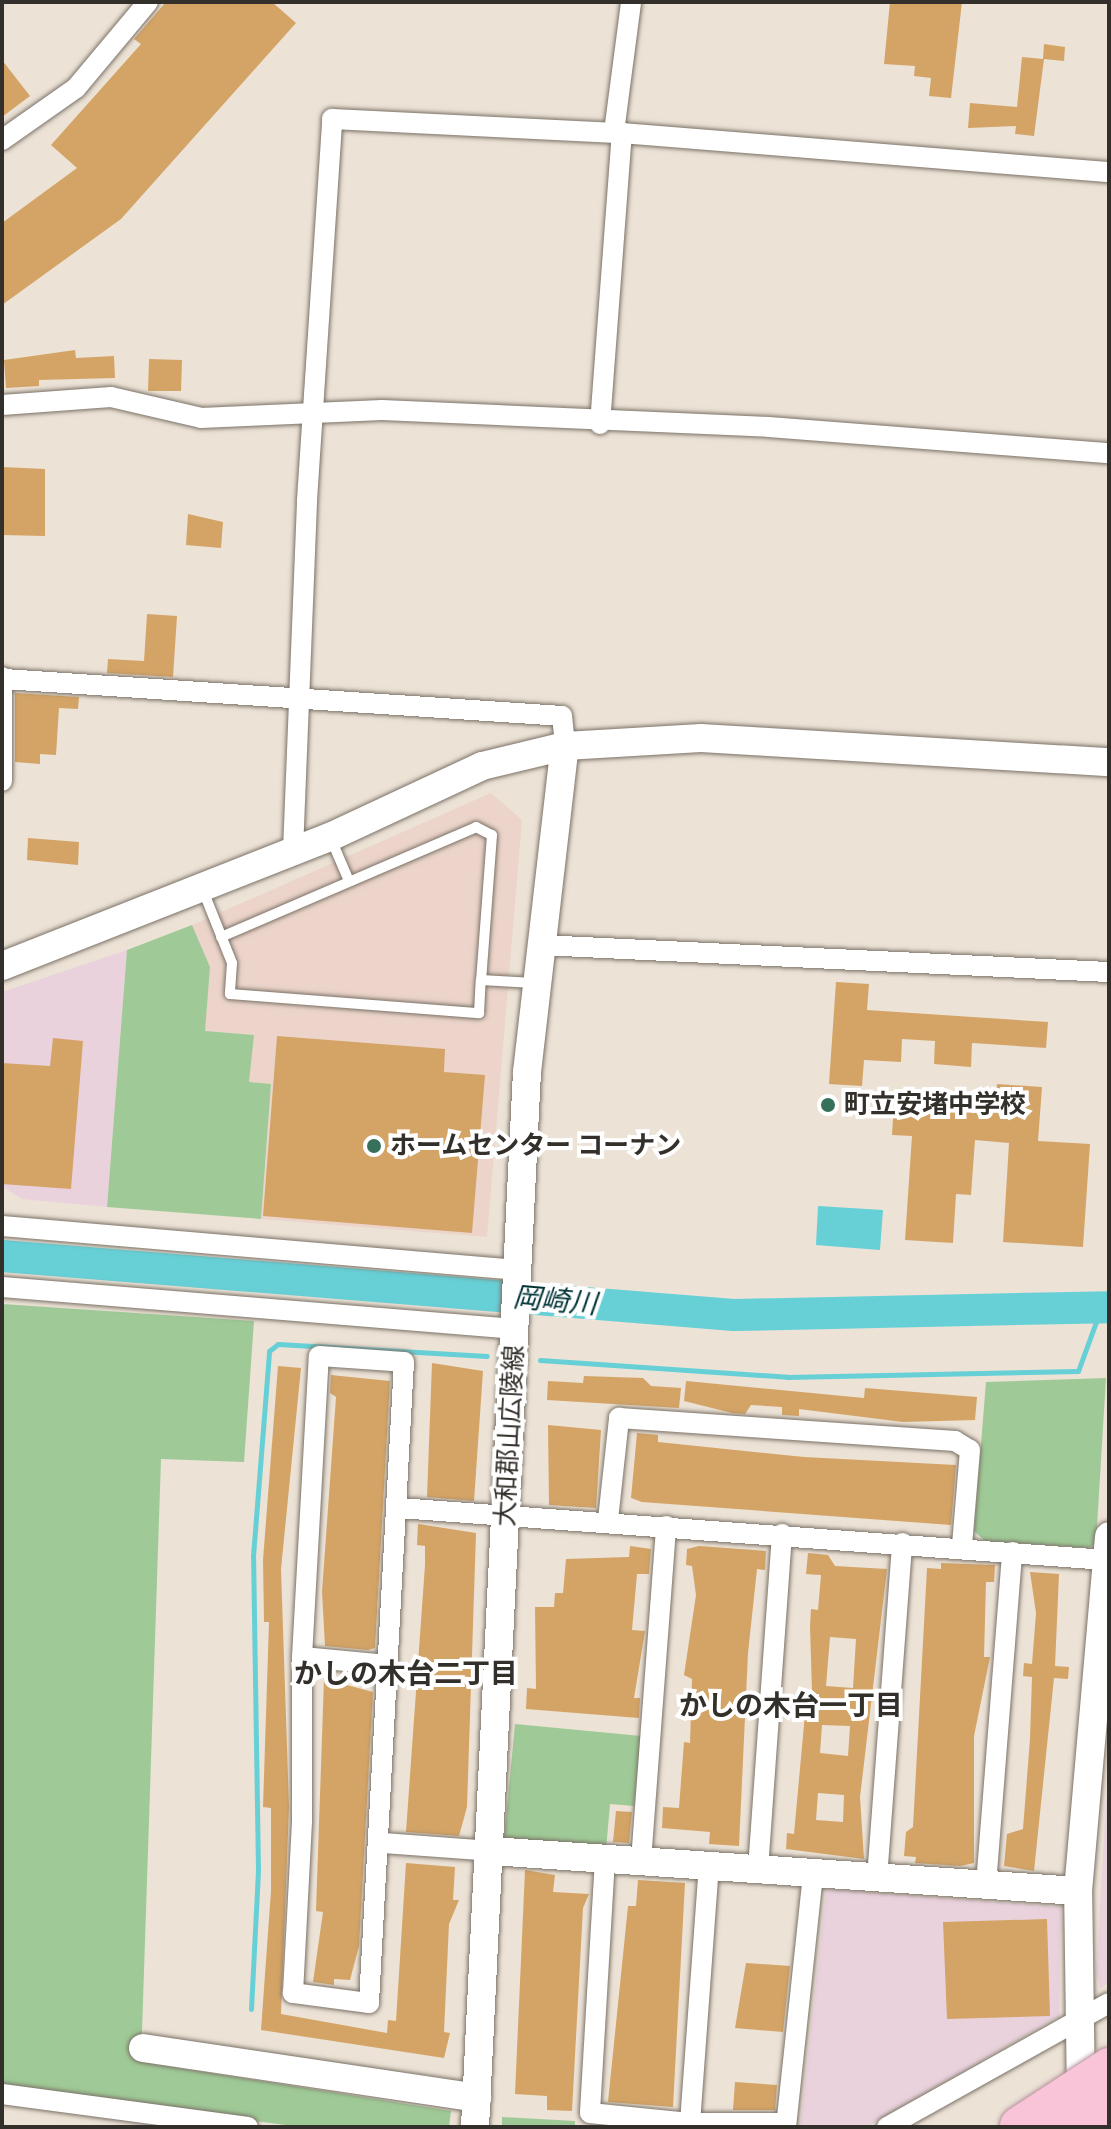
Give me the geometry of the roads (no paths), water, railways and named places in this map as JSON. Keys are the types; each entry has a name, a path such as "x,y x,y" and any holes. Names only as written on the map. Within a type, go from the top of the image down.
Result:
{"highway":[{"path":"1019,2126 1089,2047"},
{"path":"1073,2127 1109,2103"}],"street":[{"path":"2,140 76,88 148,2"},
{"path":"600,424 618,132 631,2"},
{"path":"293,851 332,119 618,132 1109,172"},
{"path":"2,405 111,397 201,418 382,410 600,424 769,427 1109,453"},
{"path":"2,781 3,678 562,716 565,746"},
{"path":"2,966 330,837 482,766 565,746 701,738 1109,762"},
{"name":"大和郡山広陵線","path":"475,2127 518,1270 536,983 565,746"},
{"path":"540,945 1109,972"},
{"path":"2,1226 518,1270"},
{"path":"2,1287 515,1329"},
{"path":"319,1356 404,1362 399,1508 388,1665 383,1843 369,2003 293,1993 302,1822 302,1657 319,1356"},
{"path":"608,1520 619,1418 955,1441 970,1450 962,1546"},
{"path":"399,1508 608,1520 1012,1552 1108,1548 1078,1891 1089,2047 1082,2127"},
{"path":"641,1861 666,1526"},
{"path":"758,1869 782,1534"},
{"path":"877,1878 902,1543"},
{"path":"986,1885 1012,1552"},
{"path":"302,1657 388,1665"},
{"path":"383,1843 1078,1891"},
{"path":"605,1859 590,2113 690,2123 786,2125 813,1873"},
{"path":"690,2123 709,1865"},
{"path":"887,2127 1089,2047 1109,2003"},
{"path":"1089,2047 1109,2103"},
{"path":"143,2048 477,2098"},
{"path":"2,2094 248,2127"}],"lane":[{"path":"202,888 221,937 232,963 230,994 479,1013 492,835 476,827 221,937"},
{"path":"330,837 349,881"},
{"path":"481,980 536,983"}],"water":[{"path":"818,1206 883,1210 880,1250 816,1245"}],"waterway":[{"name":"岡崎川","path":"2,1256 734,1315 1109,1307"},
{"path":"540,1360 787,1377 1078,1371 1101,1308"},
{"path":"251,2009 258,1870 253,1556 269,1351 278,1344 487,1356"}],"place":[{"name":"町立安堵中学校","path":"828,1105"},
{"name":"ホームセンター コーナン","path":"374,1146"}],"district":[{"name":"かしの木台二丁目","path":"406,1674"},
{"name":"かしの木台一丁目","path":"791,1706"}]}
